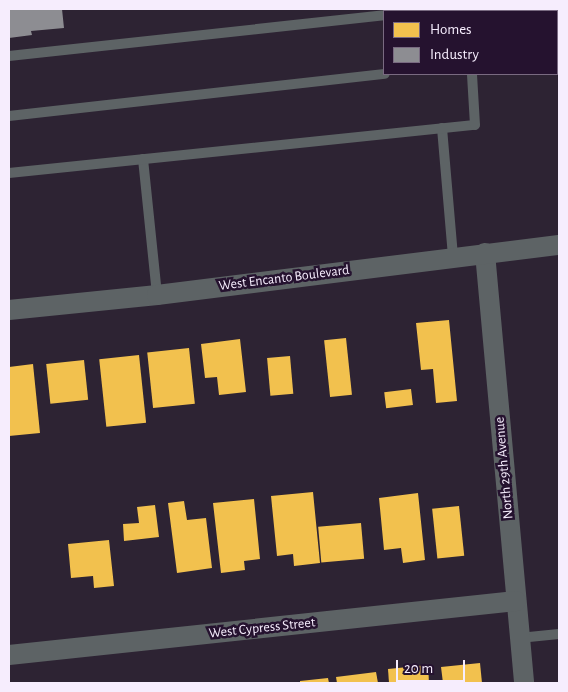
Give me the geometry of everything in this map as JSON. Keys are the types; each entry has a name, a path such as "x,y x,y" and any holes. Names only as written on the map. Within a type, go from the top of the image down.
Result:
{"street":[{"name":"West Encanto Boulevard","path":"9,310 157,295 559,245"},
{"name":"North 29th Avenue","path":"485,253 524,683"},
{"name":"West Cypress Street","path":"9,655 516,601"}],"lane":[{"path":"9,56 383,15"},
{"path":"9,116 383,74"},
{"path":"9,173 476,125 472,75"},
{"path":"442,128 453,257"},
{"path":"143,159 157,295"},
{"path":"519,638 559,634"}],"building: Homes":[{"path":"449,320 457,401 436,403 433,369 421,370 416,323"},
{"path":"346,338 352,395 330,397 324,340"},
{"path":"240,339 246,392 219,395 217,377 205,378 201,344"},
{"path":"189,348 195,404 153,408 147,352"},
{"path":"139,355 146,423 106,427 99,359"},
{"path":"290,356 293,394 270,396 267,358"},
{"path":"84,360 88,400 50,404 46,364"},
{"path":"33,364 40,433 9,436 9,367"},
{"path":"411,389 413,405 386,408 384,392"},
{"path":"313,492 320,563 294,566 293,554 277,556 271,496"},
{"path":"418,493 425,560 403,563 401,548 384,550 379,498"},
{"path":"254,499 260,559 244,561 245,570 221,573 213,503"},
{"path":"184,501 187,520 206,518 212,568 177,573 168,503"},
{"path":"155,505 159,537 124,541 123,524 139,523 137,507"},
{"path":"459,506 464,556 437,559 432,509"},
{"path":"361,523 364,559 321,563 318,527"},
{"path":"109,540 114,586 94,588 93,576 71,578 68,544"},
{"path":"480,663 482,683 443,683 441,667"},
{"path":"428,665 429,683 389,683 388,669"},
{"path":"376,672 378,683 337,683 336,677"},
{"path":"328,678 329,683 300,683 300,681"}],"building: Industry":[{"path":"9,9 62,9 64,28 31,31 32,35 9,38"}]}
